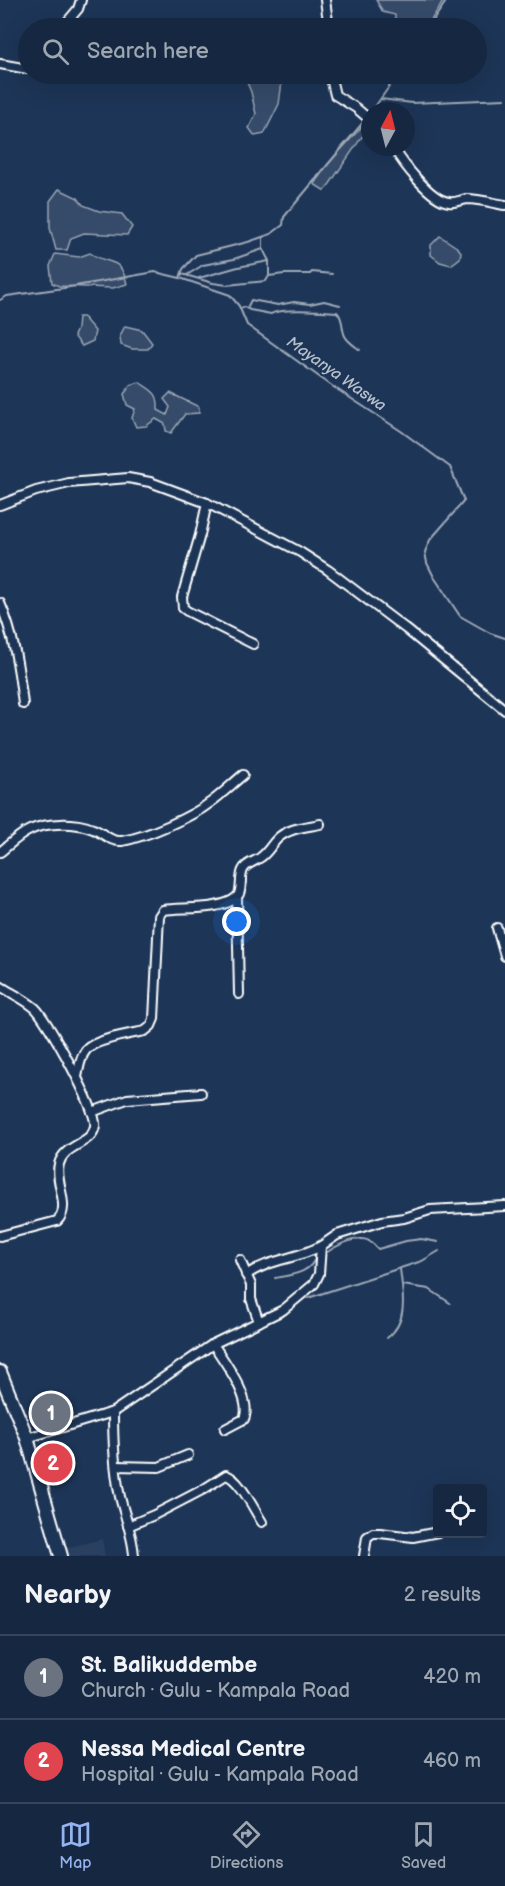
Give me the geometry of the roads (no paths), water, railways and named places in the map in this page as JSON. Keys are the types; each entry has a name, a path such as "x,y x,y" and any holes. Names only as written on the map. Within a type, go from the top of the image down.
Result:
{"main road":[{"path":"0,1372 27,1438 61,1556"}],"street":[{"path":"70,18 78,9 81,0"},
{"path":"325,0 328,18"},
{"path":"0,64 18,67"},
{"path":"332,84 335,95 361,112"},
{"path":"399,156 411,174 445,202 451,203 467,199 505,205"},
{"path":"0,505 36,490 69,483 128,478 150,482 207,503 300,552 328,570 406,629 505,710"},
{"path":"207,503 182,597 183,608 253,644"},
{"path":"0,603 8,620 18,663 23,704"},
{"path":"0,852 31,830 59,824 74,824 95,829 110,840 121,841 137,838 167,826 209,804 243,775"},
{"path":"238,994 237,897 240,891 241,873 245,866 263,856 279,837 287,832 320,824"},
{"path":"77,1077 80,1061 86,1050 95,1044 145,1031 151,1026 154,1019 159,916 163,910 217,905 237,897"},
{"path":"497,928 505,956"},
{"path":"0,986 36,1009 77,1077 96,1120 93,1134 70,1148 58,1166 64,1211 61,1217 57,1221 0,1236"},
{"path":"92,1112 127,1099 201,1093"},
{"path":"246,1275 256,1268 311,1251 337,1235 382,1221 404,1218 430,1210 505,1206"},
{"path":"27,1438 113,1412 213,1344 283,1311 314,1284 320,1274 321,1246"},
{"path":"240,1260 251,1285 251,1299 259,1322"},
{"path":"213,1344 234,1378 246,1407 244,1419 225,1429"},
{"path":"113,1412 119,1493 133,1544 134,1556"},
{"path":"116,1466 159,1467 188,1455"},
{"path":"128,1526 204,1489 226,1475 231,1476 237,1482 262,1522"},
{"path":"364,1556 367,1537 373,1533 413,1537 433,1533"}],"waterway":[{"path":"435,18 447,0"},
{"path":"378,102 391,84"},
{"path":"381,99 412,103 505,99"},
{"path":"180,278 183,269 196,255 248,242 271,234 283,225 284,217 361,125"},
{"path":"263,237 263,249 269,261 269,276"},
{"path":"187,275 203,265 234,259 263,249"},
{"path":"199,278 269,261"},
{"name":"Mayanya Waswa","path":"0,300 7,296 155,272 230,295 239,306 247,325 450,467 464,501 430,540 425,552 427,563 460,616 490,633 505,638"},
{"path":"182,274 227,285 266,281 269,276 284,274 310,274 312,272 332,274"},
{"path":"247,308 251,300 278,305 324,301 340,305"},
{"path":"241,308 271,314 292,310 337,312 341,318 346,338 360,350"},
{"path":"323,1252 326,1253 343,1243 358,1239 369,1241 378,1249 421,1239 438,1242"},
{"path":"308,1298 422,1261 439,1251"},
{"path":"275,1278 305,1270 314,1261 316,1255"},
{"path":"387,1338 399,1324 402,1315 400,1269"},
{"path":"402,1285 429,1289 450,1303"}],"place":[{"name":"St. Balikuddembe","path":"51,1413"},
{"name":"Nessa Medical Centre","path":"53,1463"}]}
